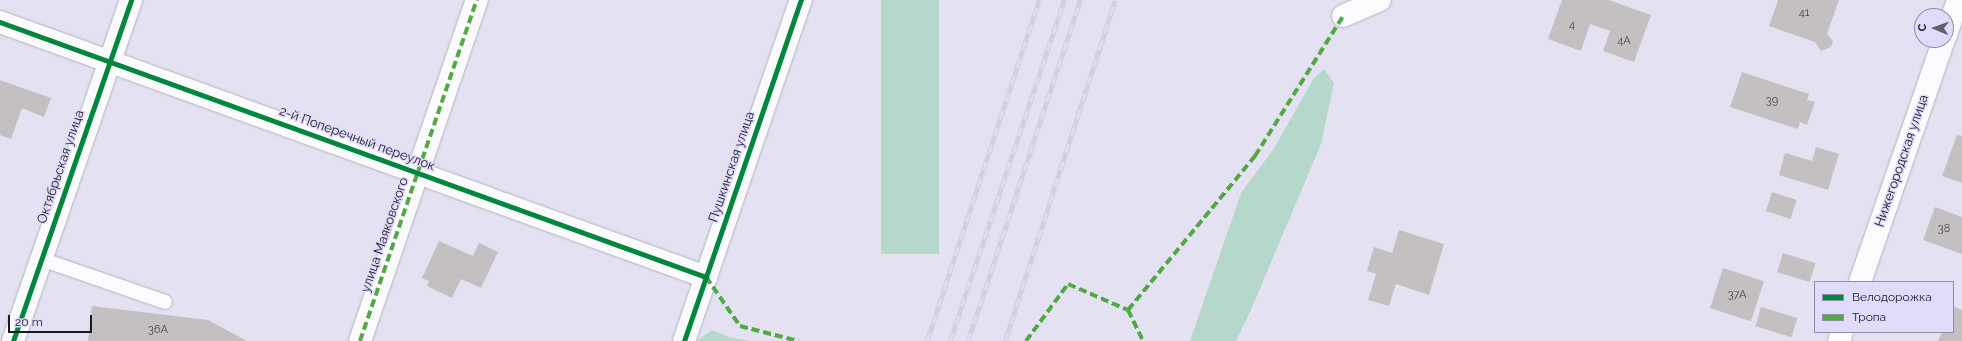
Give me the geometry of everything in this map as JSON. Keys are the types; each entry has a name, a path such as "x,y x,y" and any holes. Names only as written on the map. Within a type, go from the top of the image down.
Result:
{"street":[{"name":"Октябрьская улица","path":"13,341 131,0"},
{"name":"улица Маяковского","path":"360,341 477,0"},
{"name":"Пушкинская улица","path":"684,341 801,0"},
{"path":"1344,16 1380,0"},
{"path":"1954,12 1958,0"},
{"name":"2-й Поперечный переулок","path":"0,22 706,277"},
{"name":"Нижегородская улица","path":"1860,281 1941,48"}],"lane":[{"path":"41,259 165,302"}],"green space":[{"path":"881,0 939,0 939,254 881,254"},
{"path":"1324,69 1334,83 1321,144 1250,312 1236,341 1190,341 1241,193 1273,150 1314,78"},
{"path":"712,330 729,337 750,341 697,341"}],"building":[{"path":"1562,0 1609,0 1651,15 1634,62 1603,51 1610,31 1590,24 1581,51 1548,39"},
{"path":"1778,0 1839,0 1827,34 1833,41 1831,47 1821,51 1815,42 1769,26"},
{"path":"1742,72 1809,94 1807,100 1815,102 1807,125 1800,122 1798,129 1730,107"},
{"path":"0,80 51,98 44,117 22,108 11,139 0,135"},
{"path":"1957,135 1962,136 1962,183 1942,176"},
{"path":"1816,147 1839,154 1828,190 1779,175 1785,153 1812,161"},
{"path":"1772,192 1797,200 1791,219 1766,211"},
{"path":"1935,207 1962,217 1962,254 1923,240"},
{"path":"1399,230 1444,244 1429,295 1396,284 1389,306 1368,300 1376,274 1367,271 1374,247 1392,253"},
{"path":"439,241 473,256 479,243 498,252 481,288 461,279 452,298 427,286 429,281 422,278"},
{"path":"1783,253 1816,263 1810,282 1777,272"},
{"path":"1723,268 1764,281 1751,321 1710,308"},
{"path":"92,306 208,320 247,341 88,341"},
{"path":"1954,306 1962,310 1962,341 1938,341 1942,333 1954,333"},
{"path":"1761,307 1797,318 1791,337 1755,326"}],"railway":[{"path":"927,341 1039,0"},
{"path":"950,341 1064,0"},
{"path":"968,341 1080,0"},
{"path":"1005,341 1115,0"}],"marked path":[{"path":"360,341 477,0"},
{"path":"1026,341 1068,284 1128,310 1255,156 1343,16"},
{"path":"706,277 740,326 798,341"},
{"path":"1128,310 1143,341"}],"cycle path":[{"path":"13,341 131,0"},
{"path":"684,341 801,0"},
{"path":"0,22 706,277"}]}
